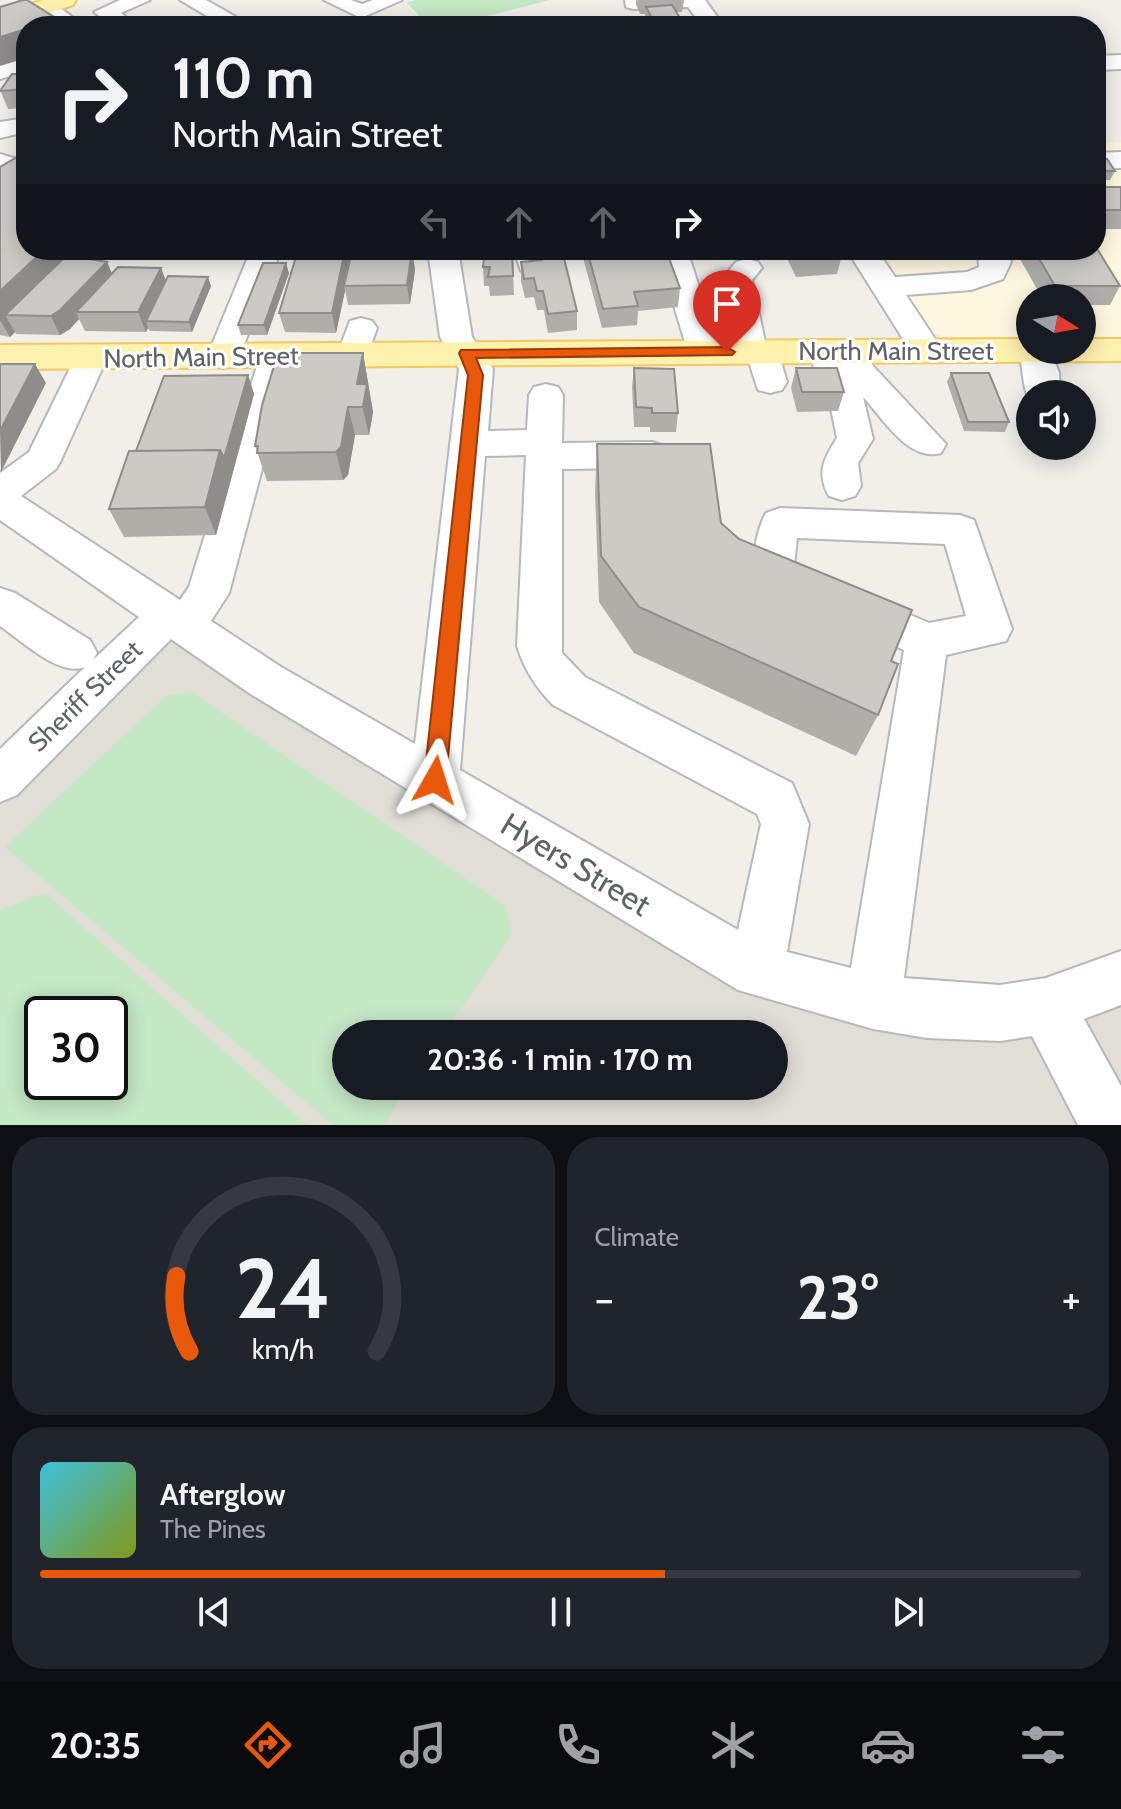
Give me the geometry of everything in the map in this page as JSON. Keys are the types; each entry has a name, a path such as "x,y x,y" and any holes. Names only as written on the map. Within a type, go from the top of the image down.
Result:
{"main road":[{"path":"17,16 51,2"},
{"name":"North Main Street","path":"0,357 276,356 357,342 466,353 704,352 761,362 837,352 1016,351"},
{"name":"North Main Street","path":"1096,350 1121,350"}],"street":[{"path":"111,16 105,12 140,0"},
{"path":"190,0 221,16"},
{"path":"334,0 361,12 398,13"},
{"path":"633,3 694,0"},
{"path":"223,357 262,260"},
{"path":"435,780 476,369 456,337 444,260"},
{"path":"675,260 704,352"},
{"path":"868,260 927,351"},
{"path":"885,287 971,281 992,273 996,260"},
{"path":"747,268 737,279 761,362"},
{"path":"842,486 840,463 855,439 845,393 832,374 837,352 928,444"},
{"name":"Sheriff Street","path":"8,758 208,593 276,356"},
{"path":"6,513 43,460 91,358"},
{"path":"546,395 538,646 552,676 569,691 775,799 782,810 784,836 757,971"},
{"path":"468,444 654,455"},
{"name":"Hyers Street","path":"6,513 177,619 265,680 757,971 873,1001 927,1010 1000,1013 1046,1006 1121,978"},
{"path":"780,523 960,530 991,629 927,641 773,573 780,523"},
{"path":"0,605 75,653"},
{"path":"873,1001 927,641"},
{"path":"1046,1006 1110,1125"}],"shaded area":[{"path":"1121,142 1121,339 1096,340 1096,284 1016,284 1016,340 955,341 932,332 885,260 1106,260 1106,143"},
{"path":"170,613 435,780 873,1001 1121,978 1121,1125 0,1125 0,780"}],"green space":[{"path":"415,0 549,0 487,16 418,16 407,3"},
{"path":"191,692 506,906 511,935 453,1020 332,1020 332,1100 400,1100 383,1125 333,1125 5,847 166,696"},
{"path":"45,893 307,1125 0,1125 0,910"}],"building":[{"path":"27,0 53,16 16,16 16,32 0,37 0,7"},
{"path":"672,5 679,16 651,16 646,7"},
{"path":"12,74 16,74 16,90 0,91"},
{"path":"16,158 16,260 33,260 0,291 0,167"},
{"path":"1106,159 1107,159 1115,171 1106,171"},
{"path":"1106,187 1121,187 1121,210 1106,210"},
{"path":"62,260 107,262 51,316 5,315"},
{"path":"295,260 343,260 332,313 279,313"},
{"path":"350,260 411,260 407,285 344,286"},
{"path":"484,260 512,260 513,276 488,277 490,267 483,267"},
{"path":"564,260 577,311 548,314 543,291 537,291 534,278 524,279 521,262"},
{"path":"590,260 670,260 680,288 634,292 638,306 603,309"},
{"path":"1040,260 1104,260 1120,286 1054,284"},
{"path":"263,263 286,263 264,325 238,325"},
{"path":"118,267 161,268 138,312 76,312"},
{"path":"168,276 208,277 189,322 146,321"},
{"path":"278,353 363,353 357,384 367,384 363,407 348,407 341,447 336,452 257,453 258,446 255,446 262,405"},
{"path":"0,364 35,364 0,431"},
{"path":"634,368 674,369 678,413 652,413 652,408 636,407"},
{"path":"796,368 837,368 844,392 802,392"},
{"path":"951,373 989,373 1009,422 968,422"},
{"path":"248,375 224,458 220,450 136,451 164,376"},
{"path":"597,444 710,444 721,523 739,539 912,610 891,661 898,664 878,715 639,607 601,556"},
{"path":"220,450 205,507 109,509 129,451"}],"route":[{"path":"435,780 476,369 466,353 727,352"}]}
